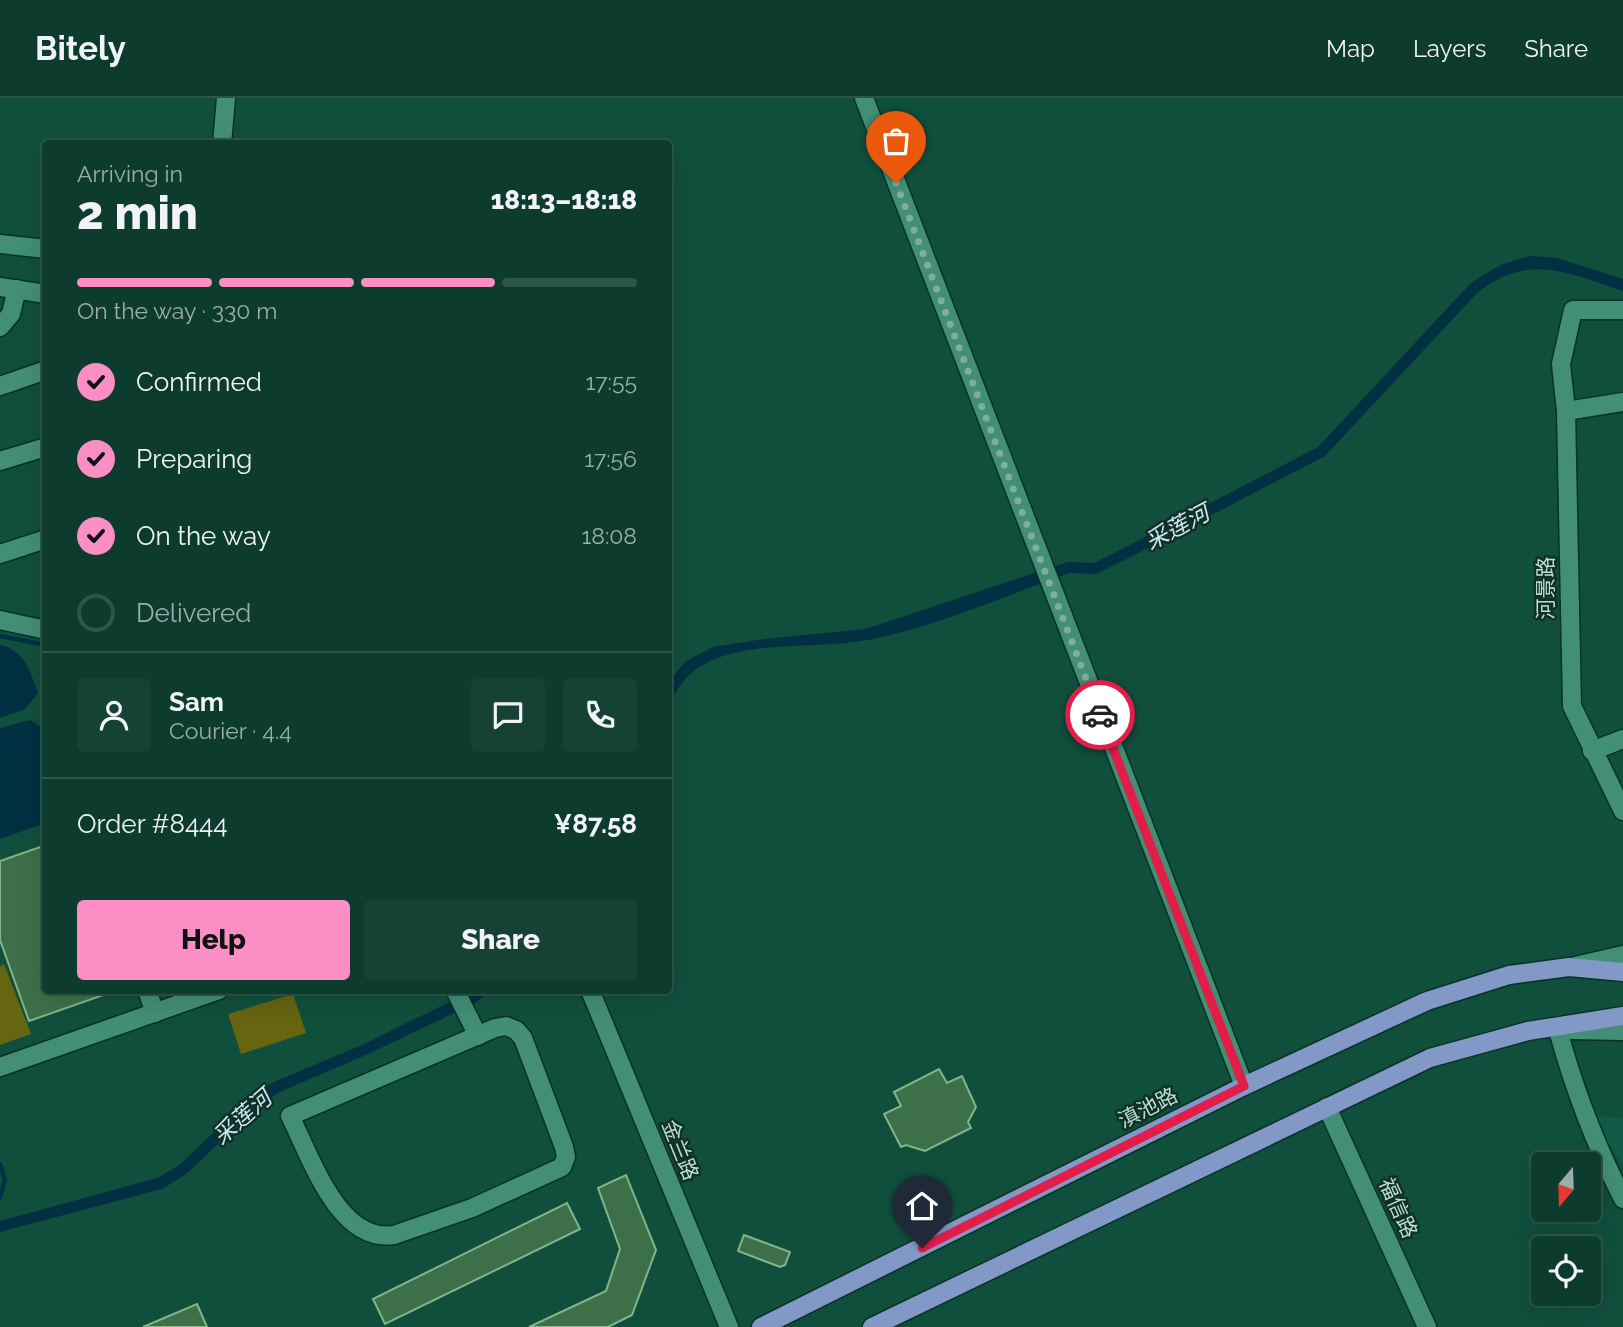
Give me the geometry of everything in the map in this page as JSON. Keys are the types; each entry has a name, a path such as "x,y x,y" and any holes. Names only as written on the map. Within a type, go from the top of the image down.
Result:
{"main road":[{"name":"滇池路","path":"761,1327 1244,1086 1427,1001 1509,975 1569,967 1623,972"},
{"path":"872,1327 1430,1058 1528,1031 1623,1016"}],"street":[{"path":"222,140 226,98"},
{"path":"865,102 1244,1086"},
{"path":"0,244 42,249"},
{"path":"0,327 11,314 8,288 42,293"},
{"name":"河景路","path":"1623,310 1573,310 1562,364 1566,411 1569,669 1572,706 1623,811"},
{"path":"0,386 42,371"},
{"path":"1566,411 1623,402"},
{"path":"0,461 42,448"},
{"path":"0,554 42,540"},
{"path":"0,620 42,629"},
{"path":"1592,751 1623,739"},
{"name":"滇池路","path":"1569,967 1623,955"},
{"path":"148,994 155,1013"},
{"path":"0,1067 208,994"},
{"path":"457,994 475,1029"},
{"name":"金兰路","path":"592,994 729,1327"},
{"path":"506,1026 516,1030 523,1038 565,1147 566,1157 562,1167 472,1208 394,1235 383,1236 361,1231 344,1217 290,1116 475,1029 506,1026"},
{"path":"1558,1030 1572,1083 1601,1156 1623,1199"},
{"path":"1528,1031 1623,1031"},
{"name":"福信路","path":"1327,1107 1427,1327"}],"shaded area":[{"path":"4,964 31,1034 0,1045 0,966"},
{"path":"293,994 306,1033 241,1054 228,1014"},
{"path":"1592,1116 1623,1118 1623,1167"}],"water":[{"name":"采莲河","path":"1532,256 1557,258 1623,279 1623,291 1548,270 1513,273 1496,280 1477,293 1325,456 1127,559 1096,574 1070,573 944,619 868,640 771,647 733,653 699,667 686,678 672,700 672,677 686,661 713,647 865,629 1068,562 1094,563 1318,447 1469,285 1484,274 1515,260"},
{"path":"0,645 21,657 29,669 38,693 25,709 0,718"},
{"path":"30,720 42,727 42,824 0,839 0,728"},
{"name":"采莲河","path":"466,994 487,994 475,1003 264,1101 185,1175 162,1189 0,1232 0,1221 157,1178 178,1166 257,1092 276,1081 362,1045"}],"building":[{"path":"42,846 42,994 106,994 29,1021 0,940 0,861"},
{"path":"939,1069 947,1083 962,1076 976,1107 968,1122 971,1128 925,1151 906,1145 901,1147 884,1114 901,1106 894,1092"},
{"path":"626,1175 656,1250 632,1315 608,1327 529,1327 606,1291 620,1249 598,1188"},
{"path":"567,1203 580,1229 385,1324 373,1299"},
{"path":"744,1235 790,1252 785,1265 780,1267 738,1251"},
{"path":"197,1304 207,1327 143,1327"}],"waterway":[{"path":"0,636 42,644"},
{"path":"0,1164 5,1180 0,1197"}],"way so far":[{"path":"896,183 1100,715"}],"route":[{"path":"922,1248 1244,1086 1100,715"}]}
